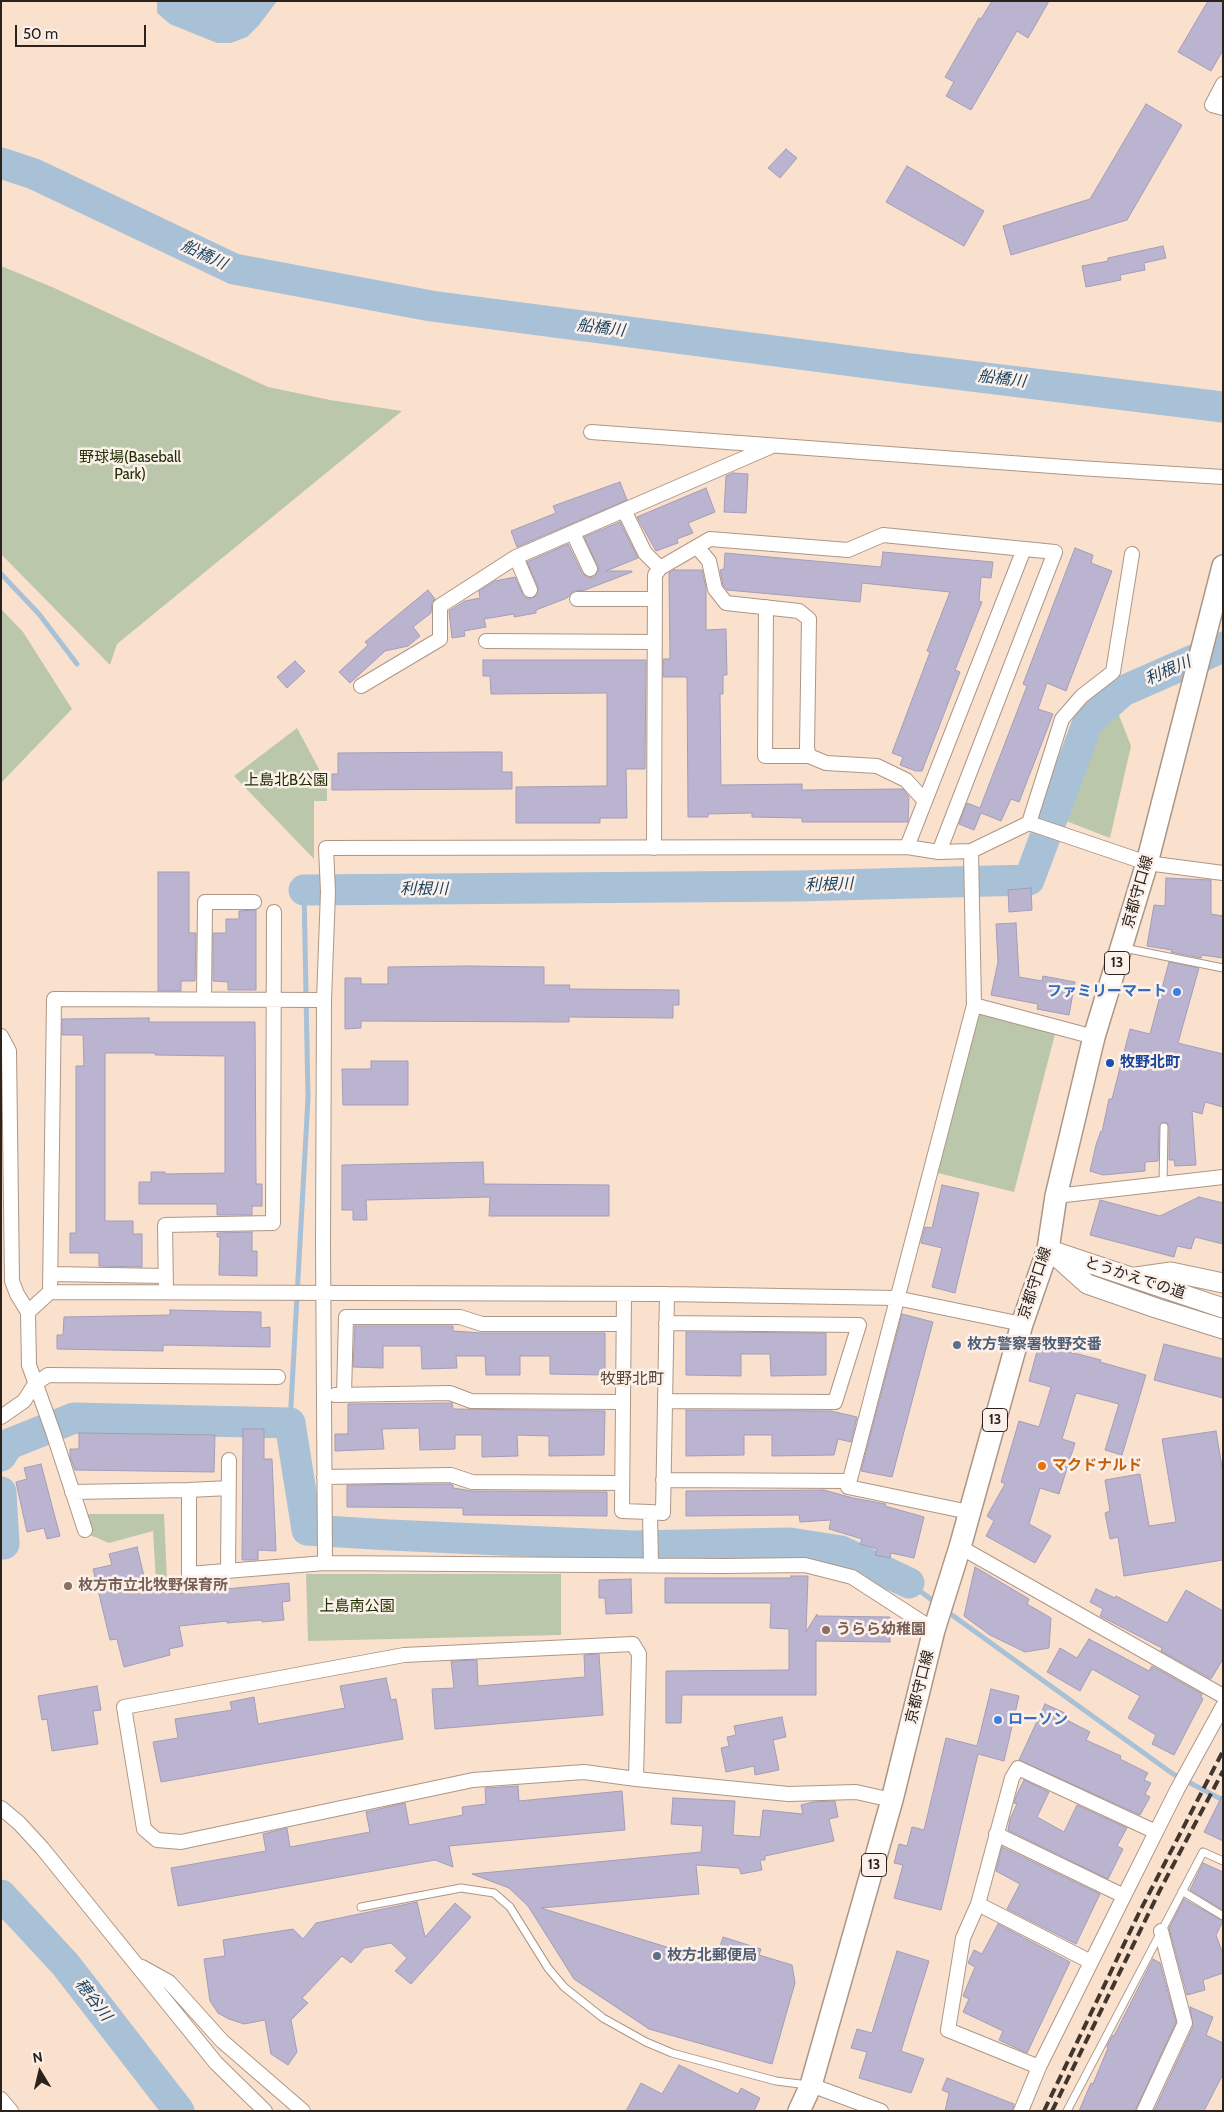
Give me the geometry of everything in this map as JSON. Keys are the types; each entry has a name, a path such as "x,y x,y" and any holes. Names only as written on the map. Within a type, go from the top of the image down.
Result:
{"main road":[{"name":"京都守口線","path":"798,2111 811,2085 892,1800 936,1623 960,1547 1022,1324 1048,1249 1056,1196 1094,1037 1147,863 1223,566"}],"street":[{"path":"1223,84 1212,105 1223,108"},
{"path":"591,432 1079,468 1223,476"},
{"path":"361,686 440,639 440,606 516,557 773,446"},
{"path":"624,510 645,553 660,568"},
{"path":"573,532 590,569"},
{"path":"654,848 655,575 660,568 710,539 848,550 883,534 1055,552 939,852"},
{"path":"697,548 709,561 715,589 726,603 799,611 809,619 807,748 809,756"},
{"path":"907,847 1024,549"},
{"path":"1033,824 1062,718 1082,696 1113,672 1132,554"},
{"path":"516,557 530,590"},
{"path":"577,599 655,599"},
{"path":"766,608 765,756 809,756 826,763 877,766 906,780 925,801"},
{"path":"486,641 655,642"},
{"path":"325,1563 323,1292 324,1000 328,892 326,848 907,847 939,852 971,851 1033,824 1147,863 1223,873"},
{"path":"969,1512 848,1487 974,1005 973,867 971,851"},
{"path":"204,999 205,902 254,902"},
{"path":"166,1292 165,1224 273,1223 274,912"},
{"path":"50,1292 54,999 324,1000"},
{"path":"974,1005 1094,1037"},
{"path":"1,1036 9,1052 12,1281 17,1294 28,1312 29,1365 54,1432 85,1530"},
{"path":"1056,1196 1223,1177"},
{"path":"1048,1249 1087,1284 1223,1329"},
{"name":"とうかえでの道","path":"1048,1249 1223,1308"},
{"path":"1133,1278 1171,1272 1223,1283"},
{"path":"50,1274 166,1276"},
{"path":"28,1312 50,1292 667,1294 896,1298 1022,1324"},
{"path":"624,1294 622,1511 650,1512 663,1512 667,1294"},
{"path":"344,1395 346,1317 460,1317 482,1324 624,1324"},
{"path":"665,1401 835,1402 859,1325 666,1323"},
{"path":"1,1417 24,1401 35,1384 48,1374 278,1377"},
{"path":"324,1395 450,1393 471,1402 623,1402"},
{"path":"228,1571 229,1460"},
{"path":"324,1478 451,1474 472,1482 622,1483"},
{"path":"663,1480 850,1481"},
{"path":"72,1492 229,1488"},
{"path":"189,1490 189,1574 325,1563 805,1565 852,1577 936,1623"},
{"path":"650,1512 651,1565"},
{"path":"960,1547 1223,1696"},
{"path":"636,1779 639,1654 633,1644 404,1655 124,1707 144,1829 158,1840 181,1842 473,1780 584,1772 636,1779 788,1794 856,1792 892,1800"},
{"path":"1022,2110 1040,2067 1091,1962 1177,1790 1223,1706"},
{"path":"1040,2067 948,2030 963,1938 978,1904 1012,1778 1018,1768 1156,1832"},
{"path":"1,1808 19,1823 42,1848 216,2063 264,2111"},
{"path":"996,1834 1124,1896"},
{"path":"978,1904 1091,1962"},
{"path":"1144,2111 1185,2023 1161,1931"},
{"path":"134,1963 169,1982 222,2041 303,2111"},
{"path":"811,2085 881,2111"}],"lane":[{"path":"1122,947 1223,968"},
{"path":"1163,1184 1164,1127"},
{"path":"1067,2111 1203,1852 1223,1862"},
{"path":"361,1907 461,1888 494,1894 510,1908 548,1968 564,1987 603,2018 646,2042 672,2053 776,2081 811,2085"},
{"path":"1182,1891 1223,1916"}],"green space":[{"name":"野球場(Baseball Park)","path":"1,266 52,287 268,387 330,400 402,411 117,644 110,665 1,554"},
{"path":"1,609 23,632 72,709 1,783"},
{"path":"1117,710 1131,746 1110,838 1061,819 1092,731"},
{"name":"上島北B公園","path":"297,728 327,784 327,801 314,801 314,859 234,776"},
{"path":"979,1013 1055,1034 1014,1192 938,1173"},
{"path":"87,1514 164,1514 167,1581 156,1581 153,1531 109,1543 90,1535"},
{"name":"上島南公園","path":"306,1574 561,1574 561,1635 308,1641"}],"water":[{"path":"157,1 277,1 259,25 247,37 231,43 217,43 170,24 157,13"}],"building":[{"path":"992,1 1049,1 1028,38 1017,31 971,110 946,96 954,82 945,77 979,18 981,19"},
{"path":"1208,1 1223,1 1223,50 1211,71 1178,52"},
{"path":"1146,104 1182,125 1127,220 1011,255 1003,226 1090,199"},
{"path":"786,149 797,158 780,178 768,168"},
{"path":"907,166 984,211 964,246 886,202"},
{"path":"1163,246 1166,258 1144,263 1145,270 1120,275 1121,280 1086,287 1082,266 1108,261 1108,258"},
{"path":"733,473 748,474 746,513 724,512 726,476"},
{"path":"620,482 627,500 517,547 511,531 556,513 553,506"},
{"path":"706,488 715,512 688,523 693,533 677,539 678,543 656,551 637,517"},
{"path":"620,522 638,558 606,571 632,572 585,590 573,591 567,598 536,610 536,613 514,617 514,614 484,619 486,627 464,631 465,636 452,638 449,611 465,601 480,598 479,591 495,581 515,577 524,597 529,599 537,596 538,587 527,562 568,544 582,573 589,578 594,577 599,570 598,566 584,537"},
{"path":"1075,548 1093,555 1091,563 1112,571 1066,691 1047,683 1038,709 1053,714 1019,802 1011,799 1001,821 981,813 974,830 959,824 967,803 980,808 1027,686 1023,684"},
{"path":"883,552 993,562 991,578 981,577 979,601 982,602 955,670 960,672 922,771 916,771 900,765 903,757 892,753 930,652 927,651 950,592 862,583 860,602 727,590 723,585 720,570 724,569 725,553 881,567"},
{"path":"674,570 702,570 706,588 706,630 726,629 727,675 723,675 723,694 720,694 721,785 802,784 802,790 903,789 909,797 908,822 802,822 802,818 752,817 752,813 708,814 708,817 688,817 687,677 663,677 663,659 670,659 669,573"},
{"path":"428,590 435,599 432,602 431,613 413,627 420,636 408,646 385,651 350,683 339,672 368,645 365,642"},
{"path":"483,660 646,660 645,769 626,769 627,818 600,818 600,823 516,823 516,787 607,786 607,693 491,694 490,676 483,676"},
{"path":"295,661 305,671 287,688 277,677"},
{"path":"502,752 502,772 512,772 512,789 332,790 332,774 338,774 338,753"},
{"path":"158,872 189,872 189,933 196,933 195,981 181,981 181,991 158,991"},
{"path":"1166,878 1211,880 1211,914 1223,916 1223,958 1202,955 1201,958 1171,952 1172,950 1147,946 1154,905 1165,906"},
{"path":"1031,888 1032,910 1009,912 1008,890"},
{"path":"256,910 256,990 228,990 228,982 213,981 213,933 226,933 226,919 239,919 239,911"},
{"path":"1016,923 1019,977 1042,981 1043,976 1075,982 1069,1015 1037,1009 1038,1004 991,995 998,962 996,924"},
{"path":"1169,962 1199,968 1178,1043 1223,1054 1223,1107 1205,1102 1202,1114 1192,1111 1196,1165 1175,1166 1174,1160 1169,1160 1169,1127 1164,1122 1159,1127 1158,1161 1145,1162 1145,1171 1103,1175 1090,1171 1096,1145 1102,1132 1109,1099 1112,1099 1130,1029 1150,1034"},
{"path":"388,967 544,967 544,985 570,985 569,989 679,990 679,1005 673,1005 673,1018 569,1017 569,1022 361,1021 361,1028 345,1029 345,978 361,978 361,984 388,984"},
{"path":"149,1018 149,1022 255,1022 256,1184 262,1184 262,1206 252,1206 252,1215 217,1215 217,1204 139,1204 139,1182 151,1182 151,1172 165,1172 165,1174 225,1173 225,1056 105,1053 105,1221 133,1221 133,1234 142,1234 142,1267 99,1266 99,1253 70,1253 70,1233 76,1233 76,1066 84,1066 83,1035 62,1035 62,1019"},
{"path":"371,1061 408,1061 408,1105 343,1105 342,1069 371,1069"},
{"path":"483,1162 484,1184 609,1185 609,1216 489,1216 490,1197 366,1200 367,1220 353,1220 353,1210 342,1210 342,1165"},
{"path":"942,1185 979,1193 955,1293 932,1287 942,1248 921,1243 925,1227 932,1228"},
{"path":"1199,1197 1223,1203 1223,1244 1195,1237 1191,1249 1177,1246 1174,1257 1090,1235 1100,1200 1160,1216"},
{"path":"252,1232 252,1251 257,1251 257,1276 219,1275 220,1237 217,1237 217,1233"},
{"path":"170,1310 261,1312 261,1328 270,1327 270,1347 163,1345 163,1351 57,1349 57,1335 63,1335 64,1317 170,1315"},
{"path":"902,1314 933,1322 892,1477 861,1471"},
{"path":"355,1326 453,1326 453,1331 482,1333 605,1333 605,1375 550,1374 550,1356 520,1356 520,1375 486,1375 485,1356 456,1356 457,1368 422,1369 421,1346 383,1346 383,1368 353,1367"},
{"path":"686,1332 826,1333 826,1375 771,1376 770,1354 741,1354 741,1376 686,1375"},
{"path":"1039,1344 1101,1360 1100,1362 1146,1375 1122,1455 1105,1450 1119,1404 1076,1393 1062,1439 1075,1443 1059,1494 1040,1488 1029,1524 1051,1536 1035,1563 986,1536 994,1521 987,1516 1005,1484 1001,1482 1019,1421 1039,1427 1051,1387 1029,1381"},
{"path":"1164,1344 1223,1359 1223,1398 1154,1380"},
{"path":"452,1403 453,1409 605,1411 604,1455 549,1456 549,1436 517,1435 518,1456 482,1457 482,1435 455,1435 455,1449 420,1450 419,1428 382,1429 384,1449 335,1451 335,1434 348,1434 348,1404"},
{"path":"686,1410 831,1411 857,1417 851,1442 838,1439 834,1455 772,1456 772,1435 744,1435 744,1455 686,1456"},
{"path":"243,1429 264,1429 264,1459 272,1459 276,1551 258,1550 258,1560 242,1560"},
{"path":"1216,1431 1223,1473 1223,1560 1124,1576 1118,1537 1110,1539 1105,1513 1110,1511 1105,1480 1140,1474 1149,1526 1176,1522 1162,1439"},
{"path":"79,1433 215,1435 214,1472 75,1470 70,1457 70,1449 79,1449"},
{"path":"41,1464 60,1536 47,1539 44,1528 27,1532 16,1482 27,1479 24,1468"},
{"path":"347,1485 453,1485 453,1488 472,1491 607,1492 607,1516 463,1515 463,1508 347,1507"},
{"path":"824,1490 886,1504 885,1506 924,1517 914,1558 891,1553 890,1558 875,1555 877,1549 860,1544 862,1539 829,1529 831,1520 800,1522 799,1515 686,1516 686,1491"},
{"path":"137,1547 148,1592 172,1589 173,1594 289,1583 290,1601 282,1602 284,1620 227,1623 227,1621 179,1626 183,1646 169,1649 170,1655 124,1667 117,1639 110,1640 93,1569 112,1565 109,1554"},
{"path":"975,1567 1029,1599 1027,1604 1051,1618 1049,1648 1025,1652 990,1635 964,1616"},
{"path":"791,1576 808,1576 806,1632 817,1614 817,1616 890,1617 890,1642 816,1641 816,1695 682,1695 681,1723 666,1723 666,1671 789,1670 789,1629 770,1628 771,1603 665,1603 665,1578 791,1578"},
{"path":"631,1579 632,1613 606,1614 605,1598 599,1598 599,1580"},
{"path":"1096,1589 1115,1598 1116,1596 1167,1623 1186,1590 1223,1611 1223,1659 1211,1679 1161,1651 1162,1648 1100,1616 1103,1609 1090,1602"},
{"path":"1089,1639 1149,1671 1152,1666 1202,1694 1201,1697 1203,1699 1174,1755 1152,1744 1156,1735 1128,1718 1140,1696 1092,1669 1080,1691 1047,1672 1060,1648 1077,1658"},
{"path":"599,1654 603,1715 435,1729 432,1689 454,1688 451,1661 477,1660 478,1686 585,1677 584,1655"},
{"path":"386,1678 391,1700 396,1699 403,1739 161,1782 153,1742 178,1738 175,1719 232,1710 230,1702 254,1697 258,1724 345,1708 340,1686"},
{"path":"97,1686 101,1710 93,1711 98,1744 52,1751 47,1719 42,1720 38,1696"},
{"path":"991,1689 1019,1696 1004,1761 978,1754 941,1910 894,1898 903,1865 894,1863 899,1844 907,1846 912,1827 924,1830 946,1738 977,1746"},
{"path":"1045,1704 1067,1714 1065,1719 1090,1732 1086,1740 1121,1756 1120,1759 1148,1773 1144,1780 1151,1783 1145,1794 1150,1797 1140,1815 1019,1760"},
{"path":"782,1717 786,1737 773,1740 779,1770 755,1775 754,1766 726,1772 721,1748 729,1746 727,1737 736,1735 734,1726"},
{"path":"1024,1780 1049,1792 1037,1817 1064,1832 1077,1805 1127,1828 1117,1846 1123,1849 1108,1879 1008,1830 1010,1819 1017,1804 1014,1803"},
{"path":"518,1786 519,1801 622,1791 625,1830 449,1846 453,1867 435,1860 178,1906 171,1868 266,1851 263,1834 287,1828 290,1847 370,1832 366,1812 405,1803 409,1825 463,1815 462,1807 486,1804 485,1788"},
{"path":"1223,1794 1223,1841 1204,1832"},
{"path":"673,1798 735,1801 733,1835 760,1837 763,1810 803,1814 801,1805 813,1802 835,1801 838,1817 829,1819 834,1841 765,1856 765,1860 760,1860 762,1870 741,1874 739,1868 696,1865 699,1894 541,1908 715,1962 723,1937 761,1949 759,1955 792,1965 795,1983 772,2064 649,2029 574,1979 528,1906 509,1888 472,1874 701,1852 703,1826 671,1824"},
{"path":"1002,1847 1100,1894 1076,1944 1007,1909 1020,1884 996,1871"},
{"path":"1203,1863 1223,1872 1223,1910 1190,1890"},
{"path":"1184,1899 1223,1921 1216,1935 1223,1954 1223,1973 1203,1980 1205,1990 1187,1995 1169,1928"},
{"path":"417,1902 425,1937 455,1903 471,1917 411,1984 395,1971 407,1958 391,1943 364,1948 351,1963 342,1956 302,1998 308,2003 291,2020 297,2052 288,2065 271,2054 265,2020 244,2024 229,2019 218,2013 210,2001 204,1959 225,1956 223,1940 293,1929 303,1939 316,1923"},
{"path":"998,1924 1070,1962 1027,2053 999,2040 1003,2031 963,2012 969,1999 963,1996 975,1967 968,1963 974,1950 982,1954"},
{"path":"897,1951 929,1961 901,2051 924,2059 911,2093 859,2078 867,2052 851,2048 857,2029 872,2033"},
{"path":"1153,1959 1160,1963 1176,2022 1135,2111 1079,2111 1091,2083 1093,2084 1108,2044 1114,2036"},
{"path":"1190,2007 1213,2017 1206,2035 1223,2043 1223,2074 1204,2111 1154,2111 1193,2027"},
{"path":"679,2065 738,2094 741,2088 760,2098 754,2111 626,2111 641,2083 662,2094"},
{"path":"947,2078 1014,2104 1012,2111 945,2111 949,2093 942,2090"}],"waterway":[{"name":"船橋川","path":"1,163 34,174 234,269 431,306 905,368 1223,407"},
{"path":"1,574 39,614 77,664"},
{"name":"利根川","path":"304,890 798,886 1029,880 1088,722 1123,691 1223,647"},
{"path":"290,1423 308,1098 304,890"},
{"path":"1,1456 9,1444 74,1418 290,1423 307,1530 634,1546 790,1543 841,1551 909,1583"},
{"name":"利根川","path":"1,1492 4,1544"},
{"path":"909,1583 936,1603"},
{"path":"945,1610 1173,1774 1223,1800"},
{"name":"穂谷川","path":"1,1895 65,1964 179,2111"}],"railway":[{"path":"1044,2111 1140,1911 1223,1751"},
{"path":"1052,2111 1160,1890 1223,1771"}],"place":[{"name":"ファミリーマート","path":"1177,992"},
{"name":"牧野北町","path":"1110,1063"},
{"name":"枚方警察署牧野交番","path":"957,1345"},
{"name":"マクドナルド","path":"1042,1466"},
{"name":"枚方市立北牧野保育所","path":"68,1586"},
{"name":"うらら幼稚園","path":"826,1630"},
{"name":"ローソン","path":"998,1720"},
{"name":"枚方北郵便局","path":"657,1956"}],"district":[{"name":"牧野北町","path":"632,1379"}]}
